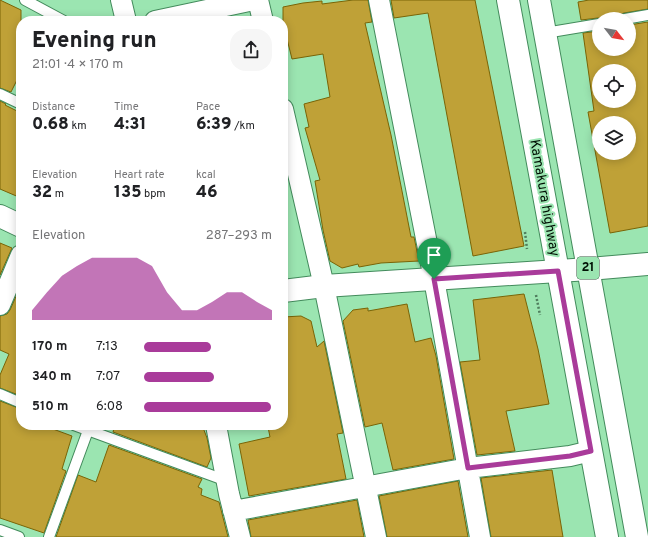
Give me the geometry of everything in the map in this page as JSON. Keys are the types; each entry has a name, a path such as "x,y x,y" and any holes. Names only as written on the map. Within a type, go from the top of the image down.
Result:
{"main road":[{"name":"Kamakura highway","path":"508,0 607,537"},
{"name":"21","path":"539,0 637,537"},
{"path":"0,216 16,224"},
{"path":"288,290 324,286 648,264"}],"street":[{"path":"121,0 125,16"},
{"path":"179,16 254,0"},
{"path":"258,0 262,16"},
{"path":"379,0 434,279 480,537"},
{"path":"288,131 324,286 376,537"},
{"path":"0,305 16,267"},
{"path":"217,430 233,511 240,537"},
{"path":"233,511 468,468 570,456 591,451"}],"lane":[{"path":"24,0 54,16"},
{"path":"636,17 648,15"},
{"path":"545,34 592,25"},
{"path":"0,94 16,102"},
{"path":"0,394 16,401"},
{"path":"49,537 88,430"},
{"path":"94,430 227,481"},
{"path":"0,530 19,537"}],"building":[{"path":"0,0 21,10 21,16 16,16 16,82 11,92 0,88"},
{"path":"353,0 368,0 372,22 365,23 391,135 411,237 414,237 419,261 381,263 359,267 358,264 342,268 330,261 315,181 320,180 305,128 309,127 304,104 330,97 323,54 292,59 288,43 288,16 283,16 283,7 322,1 322,4"},
{"path":"391,0 475,0 524,246 473,256 428,13 394,18"},
{"path":"589,0 648,0 648,9 630,12 592,12 592,19 581,20 578,2"},
{"path":"648,22 648,226 610,233 597,160 636,160 636,116 592,116 592,134 588,112 594,111 594,108 636,108 636,64 592,64 592,97 583,33 592,32 592,56 636,56 636,24"},
{"path":"0,101 16,110 16,196 0,189"},
{"path":"0,243 12,248 0,275"},
{"path":"524,294 538,349 549,404 506,411 515,451 477,455 460,362 480,360 473,300"},
{"path":"16,296 16,394 0,388 0,375 9,354 0,350 0,316 7,314"},
{"path":"407,304 415,342 431,338 436,356 454,459 393,470 382,423 365,427 343,321 353,310 368,308 368,311"},
{"path":"301,316 311,321 317,347 324,341 343,433 337,434 346,479 249,496 239,444 270,437 269,430 288,430 288,317"},
{"path":"0,401 16,407 16,430 56,430 72,436 62,469 66,471 44,533 0,518"},
{"path":"114,430 204,430 211,458 207,467 113,432"},
{"path":"109,445 202,479 198,487 202,489 201,495 219,502 228,537 56,537 78,475 96,482"},
{"path":"552,470 563,537 491,537 481,478"},
{"path":"458,481 468,537 387,537 379,496"},
{"path":"357,500 364,537 251,537 248,520"}],"route":[{"path":"558,271 591,451 570,456 468,468 434,279 558,271"}]}
